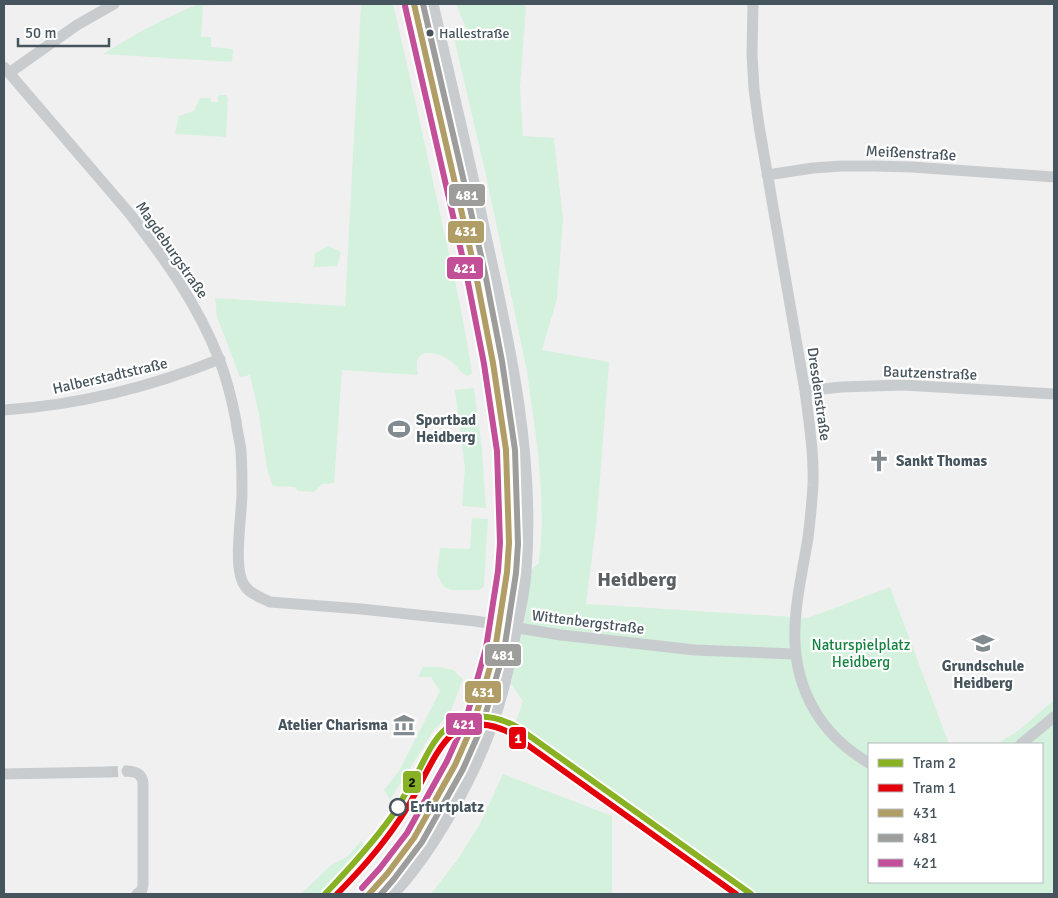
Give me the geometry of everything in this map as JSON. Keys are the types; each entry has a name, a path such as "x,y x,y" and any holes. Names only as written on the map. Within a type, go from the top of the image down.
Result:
{"street":[{"path":"6,70 114,4"},
{"path":"369,894 387,874 414,838 455,765 476,716 491,666 500,625 509,543 506,450 484,315 414,4"},
{"path":"391,894 405,879 426,850 461,791 482,747 508,669 524,572 526,541 522,444 510,358 431,4"},
{"name":"Dresdenstraße","path":"753,4 752,54 754,89 810,428 813,485 808,537 795,619 796,654 802,686 819,718 850,751 868,762"},
{"name":"Magdeburgstraße","path":"6,70 130,214 170,267 200,316 220,360 230,392 241,450 242,492 238,563 240,576"},
{"name":"Meißenstraße","path":"767,175 842,166 912,167 1054,177"},
{"name":"Halberstadtstraße","path":"4,410 39,408 106,396 171,378 220,360"},
{"name":"Bautzenstraße","path":"805,391 851,386 904,385 1054,394"},
{"name":"Wittenbergstraße","path":"240,576 245,587 257,596 270,602 361,609 695,650 796,654"},
{"path":"1022,743 1054,717"},
{"path":"127,771 139,774 142,777 140,890"},
{"path":"4,774 107,772"}],"green space":[{"path":"199,4 214,4 203,6 201,37 211,37 211,47 233,49 232,62 103,54 150,27"},
{"path":"361,4 393,4 457,291 472,373 468,376 465,375 450,360 440,355 429,353 421,355 418,359 418,375 342,370 334,483 322,484 314,492 298,491 295,487 273,486 267,469 259,414 250,375 240,377 217,317 215,298 345,306"},
{"name":"Naturspielplatz Heidberg","path":"456,4 522,4 526,7 520,87 523,136 554,138 563,219 557,299 542,350 609,362 597,517 586,604 808,618 890,587 949,743 868,743 868,883 1043,883 1043,743 999,743 1018,731 1054,700 1054,894 733,894 511,737 523,701 511,684 523,627 531,570 539,563 542,526 541,493 538,452 527,371 486,175 454,38 468,33"},
{"path":"226,95 228,98 226,137 175,134 179,116 194,111 200,98 211,98 211,102 218,102 218,96"},
{"path":"329,246 341,252 337,266 314,267 315,253"},
{"path":"474,388 482,450 486,508 462,506 465,468 455,390"},
{"path":"472,518 488,519 484,586 477,590 451,590 444,587 437,574 440,548 470,549"},
{"path":"423,667 439,667 453,670 463,679 450,713 433,731 390,799 384,790 399,771 440,691 431,677 418,677"},
{"path":"503,774 612,816 612,894 431,894 458,859 480,824"},
{"path":"361,841 365,846 321,894 301,894 330,866 348,856"}],"tunnel":[{"path":"107,772 127,771"}],"tram line":[{"name":"2","path":"325,894 360,856 392,816 438,737 455,722 475,717 496,719 517,727 751,894"},
{"name":"1","path":"337,894 366,864 400,820 447,739 461,729 476,725 491,726 512,734 736,894"}],"transit line":[{"name":"431","path":"369,894 387,874 414,838 455,765 474,722 495,650 507,572 509,543 506,450 493,363 476,275 414,4"},
{"name":"481","path":"381,894 422,842 463,769 482,726 504,651 516,573 518,544 515,450 502,361 485,273 423,4"},
{"name":"421","path":"362,888 407,833 447,761 466,719 486,648 498,571 500,543 497,451 484,364 467,277 405,6"}],"place":[{"name":"Hallestraße","path":"430,33"},
{"name":"Sportbad Heidberg","path":"399,429"},
{"name":"Sankt Thomas","path":"879,461"},
{"name":"Grundschule Heidberg","path":"983,643"},
{"name":"Atelier Charisma","path":"404,725"},
{"name":"Erfurtplatz","path":"398,807"}],"district":[{"name":"Heidberg","path":"637,579"}]}
